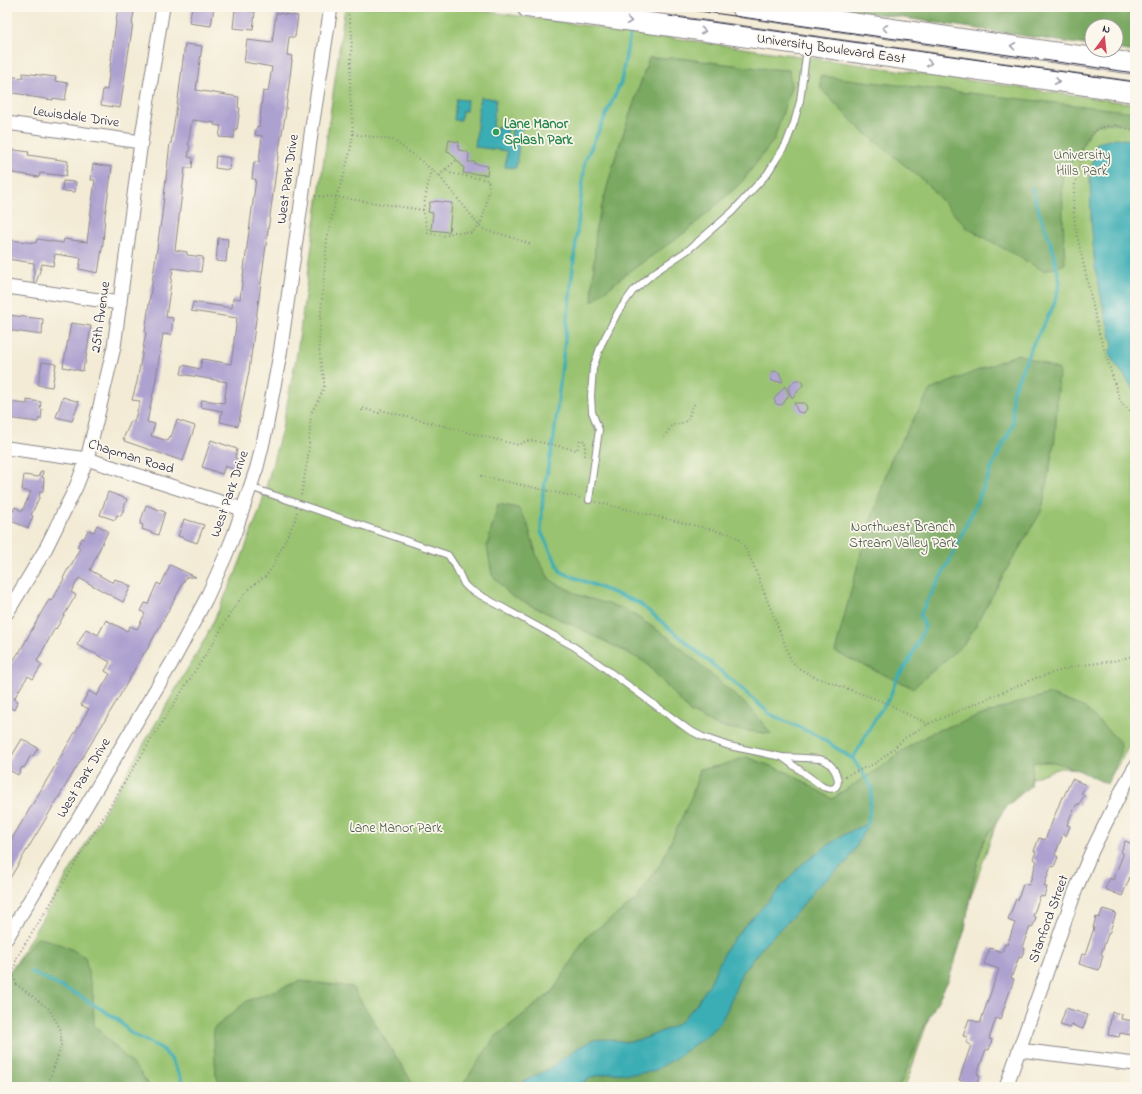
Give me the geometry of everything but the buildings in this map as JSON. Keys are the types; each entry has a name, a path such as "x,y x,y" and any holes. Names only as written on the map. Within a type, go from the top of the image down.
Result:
{"main road":[{"name":"University Boulevard East","path":"527,7 1135,92"},
{"name":"University Boulevard East","path":"741,7 811,15 1135,64"}],"street":[{"name":"25th Avenue","path":"7,613 12,595 48,544 76,487 87,459 111,360 141,142 163,7"},
{"name":"West Park Drive","path":"7,938 193,626 217,576 235,532 257,467 265,434 280,354 302,195 331,7"},
{"name":"Lewisdale Drive","path":"7,123 141,142"},
{"path":"7,287 120,303"},
{"name":"Chapman Road","path":"7,448 87,459 242,510"},
{"name":"Stanford Street","path":"1006,1087 1076,889 1091,853 1117,799 1135,767"},
{"path":"1019,1050 1135,1064"}],"lane":[{"path":"588,500 599,430 592,412 591,396 593,368 601,345 618,312 633,291 655,272 688,250 732,212 767,174 786,144 794,123 800,101 807,46"},
{"path":"250,488 448,555 464,584 469,589 572,646 595,661 689,730 703,737 729,746 782,757 817,758 824,760 833,767 839,783 837,786 829,789 782,757"}],"path":[{"path":"1135,131 1115,125 1102,127 1092,133 1084,147 1075,184 1073,202 1075,226 1099,333 1120,400 1124,406 1135,414"},
{"path":"353,134 393,140 439,176 479,226 485,230 530,244"},
{"path":"439,176 458,160"},
{"path":"431,169 423,210 428,233 446,236 454,232 471,233 479,226 488,201 488,180 449,172 446,169"},
{"path":"302,195 336,197 423,210"},
{"path":"664,437 672,425 680,424 688,420 692,406 697,404"},
{"path":"362,411 362,408 379,413 381,410 518,445 526,441 535,441 577,450 580,440 585,441 585,464"},
{"path":"481,476 580,497 730,534 738,538 753,564 791,660 796,666 815,677 881,700 928,724"},
{"path":"849,775 876,763 904,738 928,724 1036,678 1076,666 1113,661 1135,655"},
{"path":"7,966 14,970"}],"green space":[{"path":"345,7 456,7 1135,104 1135,736 1115,770 1060,768 1009,786 905,1087 7,1087 7,979 206,637 235,575 260,509 282,429 297,353"},
{"path":"831,7 1135,7 1135,52 1124,50 1124,18 1084,18 1084,45"},
{"path":"649,58 679,58 757,68 789,70 791,87 774,140 741,183 687,231 626,274 592,302 596,227 616,155"},
{"path":"820,76 1135,112 1135,129 1122,124 1112,123 1100,124 1094,127 1088,134 1080,151 1062,174 1065,264 1044,271 967,228 924,181 858,127 821,89"},
{"name":"Northwest Branch Stream Valley Park","path":"1018,354 1059,370 1055,438 1042,510 967,641 913,688 835,652 863,545 891,459 930,390"},
{"path":"498,504 518,508 527,522 537,557 550,580 581,596 625,609 668,637 753,711 771,734 719,727 690,712 645,662 587,632 511,596 492,575 487,546"},
{"path":"1049,694 1085,708 1121,743 1121,752 1107,784 1078,770 1054,762 1033,762 1030,786 1006,807 983,842 971,890 965,929 949,979 923,1029 903,1079 898,1087 461,1087 495,1037 553,991 586,937 636,900 662,861 692,795 700,769 719,766 747,757 789,773 832,799 883,766 902,751 933,732 1014,704"},
{"path":"37,938 62,945 85,957 93,996 94,1025 140,1072 149,1087 7,1087 7,974"},
{"path":"300,981 352,987 415,1087 221,1087 216,1075 213,1029 247,1001"}],"water":[{"path":"480,97 496,99 492,136 496,136 497,126 508,127 507,138 511,139 512,128 521,128 516,168 505,167 507,151 475,147"},
{"path":"456,99 467,100 466,111 462,111 461,120 454,120"},
{"path":"1117,138 1135,141 1135,391 1109,353 1113,345 1095,268 1091,220 1090,175 1097,143"},
{"path":"868,823 847,862 817,887 796,913 764,945 742,972 727,1010 720,1023 706,1036 674,1059 654,1071 636,1074 611,1073 592,1077 576,1087 513,1087 547,1070 579,1047 593,1040 609,1039 626,1042 643,1039 670,1028 680,1022 695,1006 709,985 727,947 746,924 801,865 841,836"}],"waterway":[{"path":"633,16 635,7"},
{"path":"631,28 621,82 585,161 554,437 543,493 541,532 561,572 639,603 770,714 818,736 853,759 872,787 868,823 866,825"},
{"path":"853,759 876,717 890,697 896,680 909,661 925,627 920,614 950,560 1013,425 1012,393 1033,344 1054,305 1060,282 1052,247 1032,188"},
{"path":"31,972 80,996 117,1019 132,1034 161,1048 171,1059 187,1087"}],"tram line":[{"path":"671,7 1135,73"},
{"path":"669,16 1135,82"}],"place":[{"name":"Lane Manor Splash Park","path":"496,132"}],"park label":[{"name":"University Hills Park","path":"1082,164"},
{"name":"Lane Manor Park","path":"396,828"}]}
